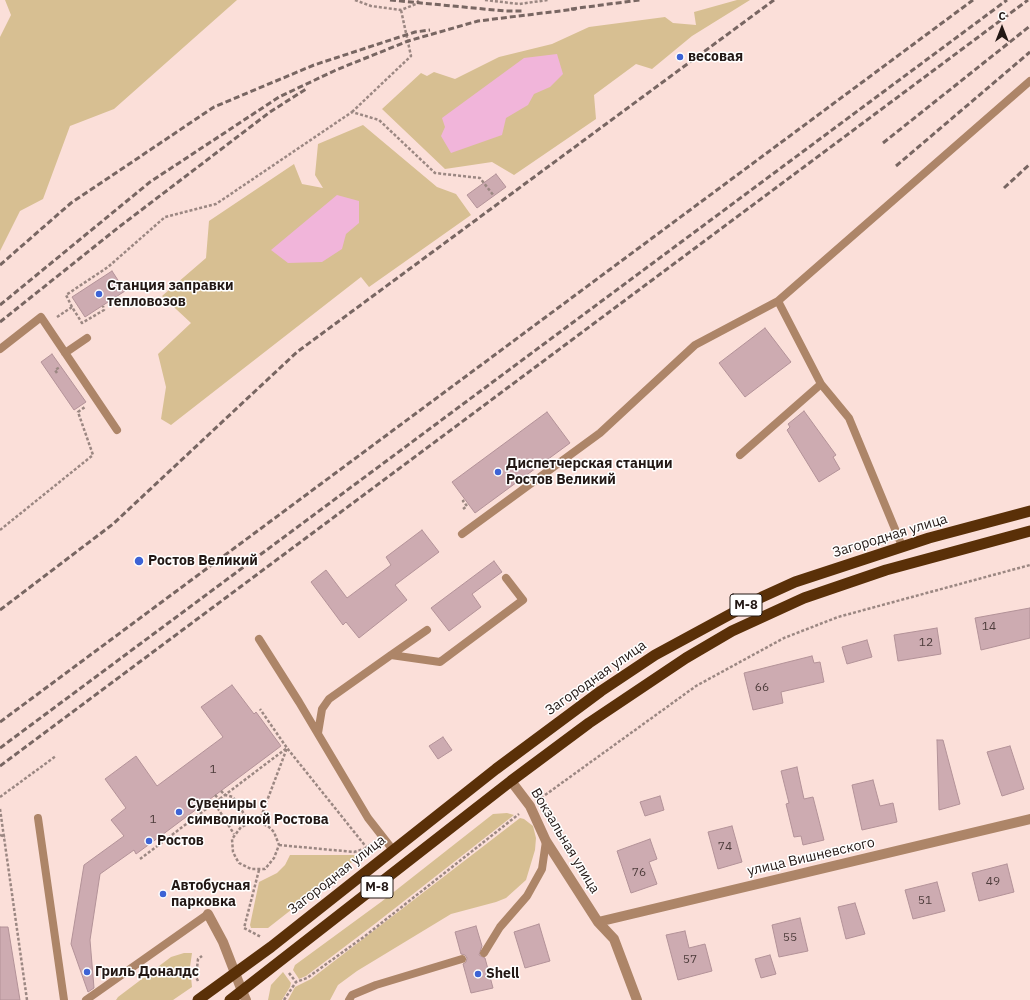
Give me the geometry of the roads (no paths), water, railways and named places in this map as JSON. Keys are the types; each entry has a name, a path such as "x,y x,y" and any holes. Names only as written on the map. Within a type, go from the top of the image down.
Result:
{"highway":[{"name":"Загородная улица","path":"235,974 496,768 601,691 656,654 762,597 795,582 902,546 1030,511"},
{"name":"М-8","path":"230,1000 244,996 511,781 659,674 738,628 804,598 900,566 1030,531"},
{"name":"М-8","path":"198,1000 235,974"}],"street":[{"name":"Вокзальная улица","path":"511,781 530,806 546,841 598,922 614,939 637,1000"},
{"name":"улица Вишневского","path":"598,922 1030,819"},
{"path":"208,914 223,942 244,996"}],"lane":[{"path":"462,534 600,433 695,345 778,300 1030,81"},
{"path":"778,300 821,384 849,418 902,546"},
{"path":"0,349 41,317 117,430"},
{"path":"65,353 87,338"},
{"path":"740,455 821,384"},
{"path":"391,655 440,662 523,600 506,578"},
{"path":"318,733 322,709 330,699 427,630"},
{"path":"258,639 318,733 368,818 393,850"},
{"path":"38,818 64,1000"},
{"path":"484,953 500,927 531,889 542,869 546,841"},
{"path":"86,1000 208,914"},
{"path":"348,1000 352,995 376,984 462,959"}],"railway":[{"path":"390,0 505,11 523,11"},
{"path":"571,9 640,0"},
{"path":"0,610 113,524 297,352 774,0"},
{"path":"0,722 973,0"},
{"path":"0,748 1007,0"},
{"path":"0,766 1028,0"},
{"path":"0,305 150,182 279,97 336,70 408,41 478,21 576,9"},
{"path":"883,143 1030,26"},
{"path":"0,265 71,203 214,107 314,65 415,32 430,30"},
{"path":"896,166 1030,52"},
{"path":"0,322 119,227 270,112 306,89"},
{"path":"1004,188 1030,164"}],"place":[{"name":"весовая","path":"680,57"},
{"name":"Станция заправки тепловозов","path":"99,294"},
{"name":"Диспетчерская станции Ростов Великий","path":"498,472"},
{"name":"Ростов Великий","path":"139,561"},
{"name":"Сувениры с символикой Ростова","path":"179,812"},
{"name":"Ростов","path":"149,841"},
{"name":"Автобусная парковка","path":"163,894"},
{"name":"Гриль Доналдс","path":"87,972"},
{"name":"Shell","path":"478,974"}]}
